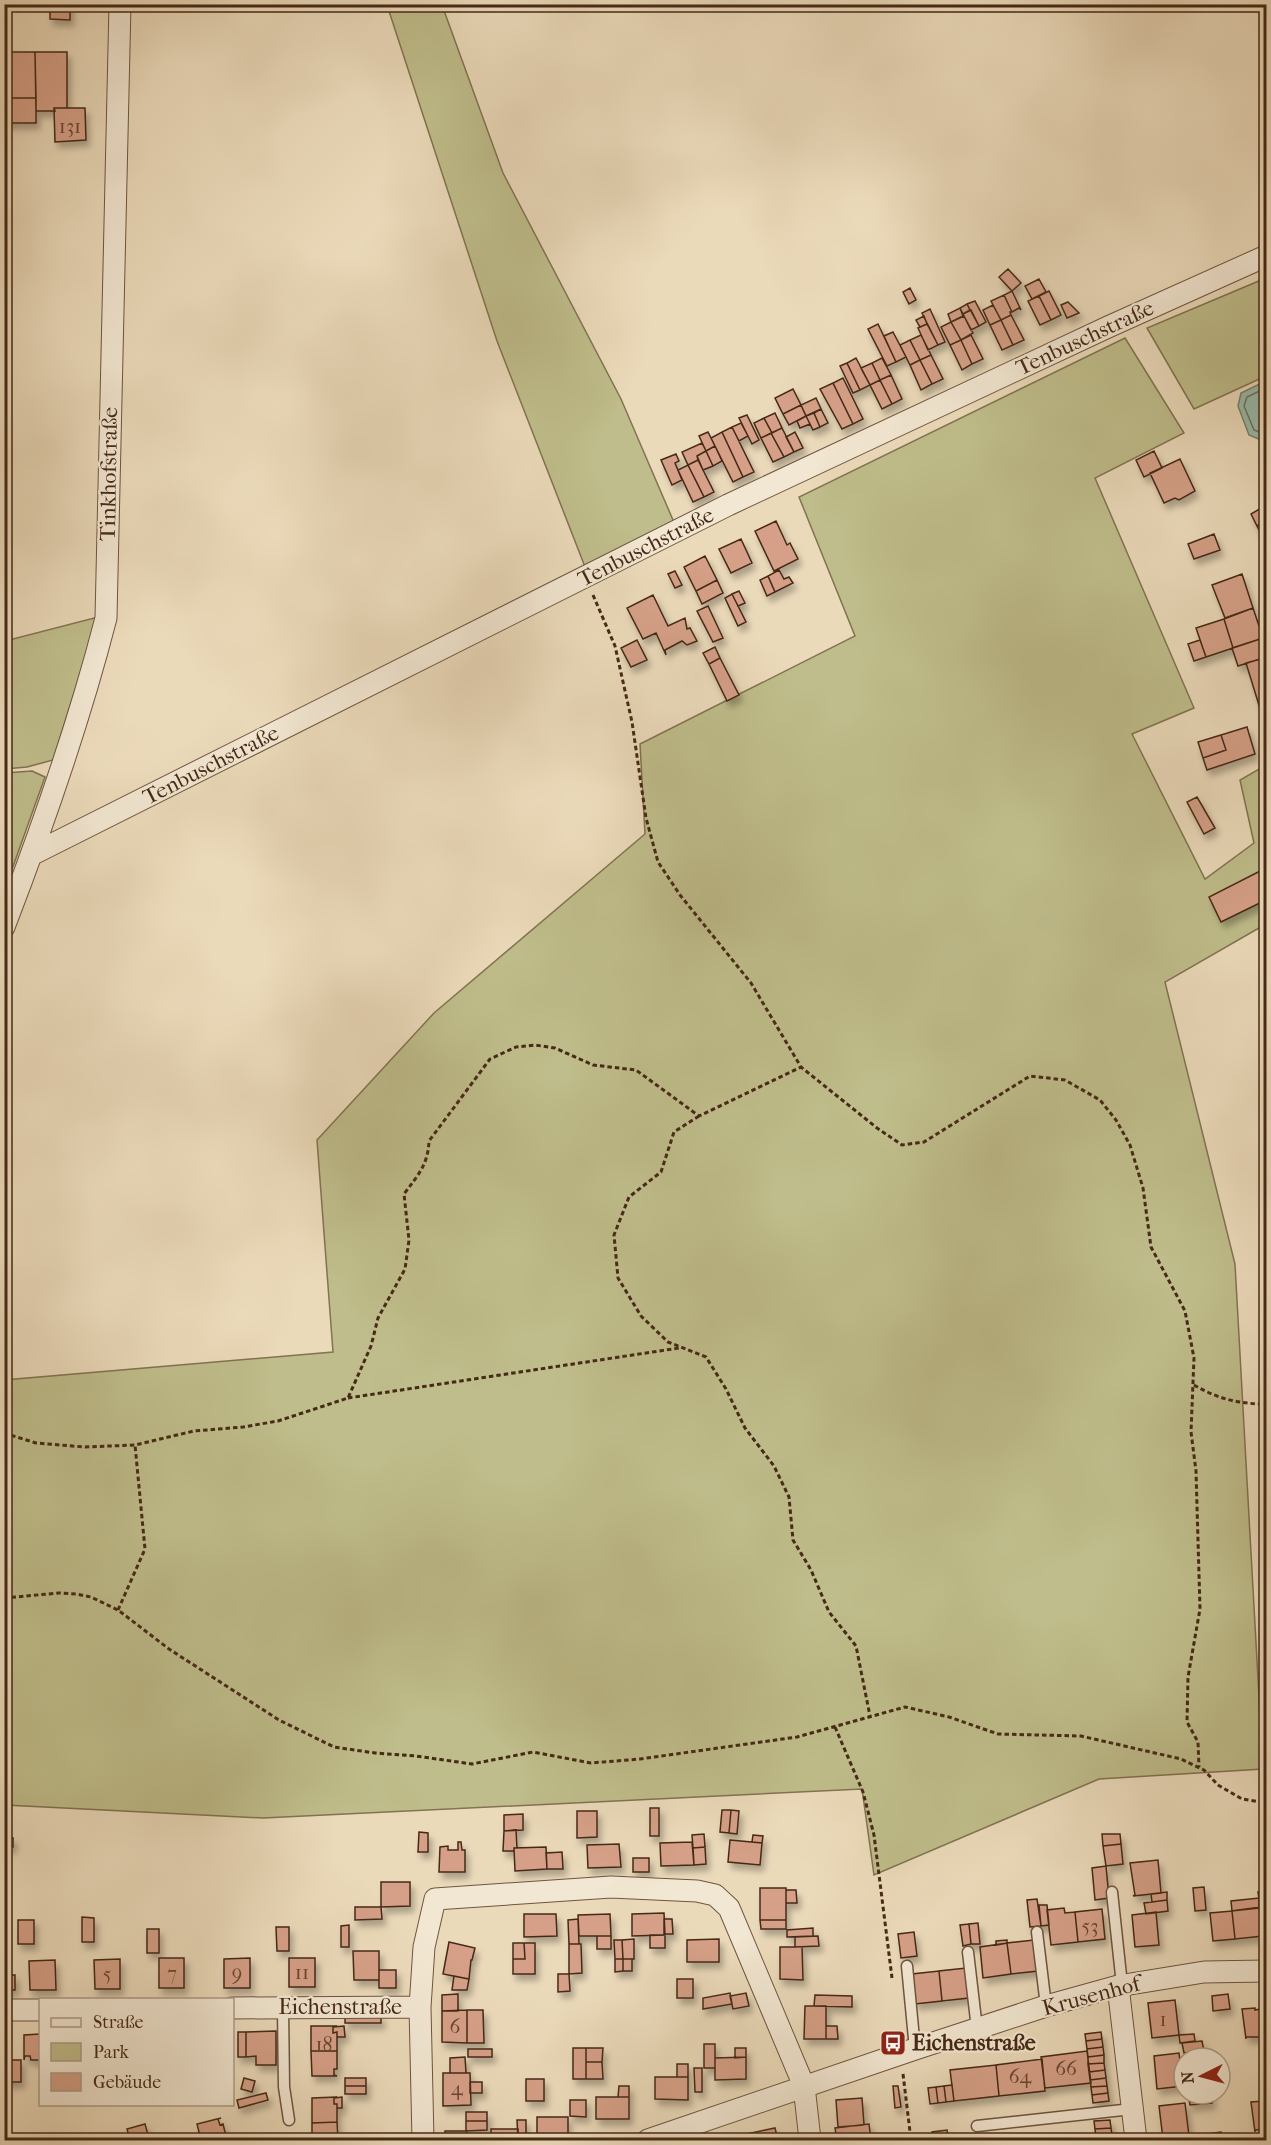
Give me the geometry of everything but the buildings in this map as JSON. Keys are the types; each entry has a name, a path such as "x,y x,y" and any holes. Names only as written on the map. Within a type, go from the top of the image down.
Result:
{"street":[{"name":"Tinkhofstraße","path":"4,927 33,854 86,691 106,618 120,4"},
{"name":"Tenbuschstraße","path":"33,854 728,505 1108,327 1266,256"},
{"name":"Eichenstraße","path":"234,2008 420,2007 424,1947 435,1899 610,1887 697,1891 715,1895 729,1908 804,2086"},
{"name":"Krusenhof","path":"648,2140 977,2029 1120,1985 1204,1972 1266,1971"},
{"path":"1120,1985 1136,2140"},
{"path":"420,2007 423,2140"},
{"path":"4,2010 39,2010"},
{"path":"804,2086 810,2140"}],"lane":[{"path":"1112,1892 1120,1985"},
{"path":"1037,1932 1046,2007"},
{"path":"968,1952 977,2029"},
{"path":"907,1966 908,2052"},
{"path":"283,2008 284,2087 289,2120"},
{"path":"977,2126 1132,2109"}],"path":[{"path":"591,589 615,646 632,722 646,818 658,862 681,895 751,983 801,1067 877,1128 902,1145 924,1142 1030,1076 1065,1080 1100,1100 1116,1120 1130,1145 1143,1188 1151,1247 1185,1311 1194,1358 1191,1432 1196,1471 1200,1609 1188,1677 1187,1722 1198,1742 1199,1767"},
{"path":"348,1398 371,1346 378,1318 405,1269 410,1240 404,1194 424,1165 429,1141 490,1059 516,1047 535,1045 555,1048 593,1065 636,1070 699,1116"},
{"path":"801,1067 699,1116 674,1132 661,1172 629,1197 614,1235 618,1278 641,1316 668,1342 706,1357 726,1389 745,1428 774,1466 789,1497 793,1540 811,1570 829,1612 856,1646 870,1716"},
{"path":"4,1433 36,1443 85,1447 135,1445 194,1431 243,1427 278,1421 348,1398 681,1348"},
{"path":"1194,1385 1214,1397 1250,1404 1266,1404"},
{"path":"118,1610 145,1549 135,1445"},
{"path":"4,1598 59,1593 91,1597 118,1610 169,1649 279,1720 334,1747 472,1764 533,1752 591,1763 640,1759 797,1737 905,1707 949,1717 998,1734 1081,1736 1181,1759 1199,1767 1218,1785 1242,1799 1266,1803"},
{"path":"835,1727 863,1792 874,1835 893,1986"},
{"path":"908,2052 910,2140"}],"green space":[{"path":"387,5 442,5 503,173 621,399 676,527 587,572 497,341"},
{"path":"1266,278 1266,376 1194,409 1147,328"},
{"path":"1125,338 1184,433 1095,478 1194,708 1132,734 1205,879 1254,843 1240,780 1266,765 1266,924 1165,982 1235,1264 1263,1769 1099,1779 874,1875 862,1789 263,1818 5,1805 4,1380 333,1352 317,1140 434,1013 645,834 640,744 855,636 799,497"},
{"path":"98,617 53,760 27,767 5,769 5,641"},
{"path":"32,771 45,777 5,889 5,773"}],"water":[{"path":"1266,381 1266,439 1263,441 1249,435 1238,406 1241,393"}],"place":[{"name":"Eichenstraße","path":"893,2043"}]}
